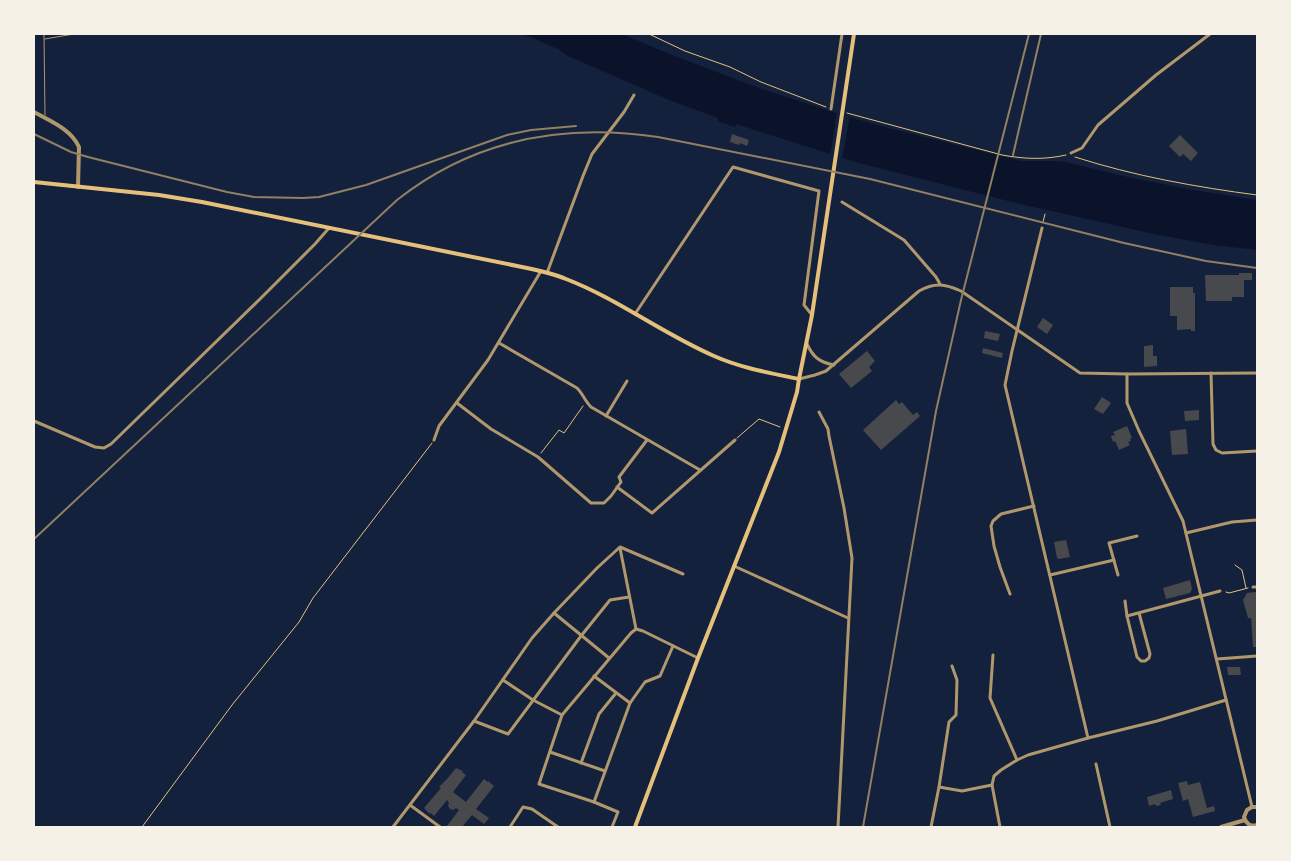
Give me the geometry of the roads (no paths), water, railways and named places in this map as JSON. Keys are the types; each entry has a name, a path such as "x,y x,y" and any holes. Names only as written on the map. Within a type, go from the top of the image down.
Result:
{"main road":[{"path":"635,827 698,658 787,430 797,392 812,315 854,34"},
{"path":"34,182 202,202 541,271 566,279 593,291 717,358 749,369 799,379"}],"street":[{"path":"831,108 842,34"},
{"path":"1071,153 1082,148 1098,125 1156,75 1210,34"},
{"path":"547,273 592,154 634,96"},
{"path":"34,112 68,132 77,142 79,147 78,187"},
{"path":"635,314 733,166 819,191 804,305 812,315"},
{"path":"842,202 904,240 940,284"},
{"path":"34,421 94,447 104,448 251,309 316,244 329,228"},
{"path":"1042,228 1005,385 1088,738"},
{"path":"434,440 439,426 488,360 541,271"},
{"path":"799,379 826,371 919,291 940,284 961,291 1080,373 1257,373"},
{"path":"499,343 577,388 591,407 700,470"},
{"path":"806,343 810,352 816,358 822,362 834,365"},
{"path":"1211,373 1213,444 1216,450 1222,453 1257,451"},
{"path":"1127,374 1127,403 1183,521 1252,807"},
{"path":"606,416 627,381"},
{"path":"457,403 491,429 538,457 591,503 604,503 621,482 619,477 647,440"},
{"path":"819,412 828,429 852,558 838,827"},
{"path":"617,487 652,513 735,440"},
{"path":"1010,594 994,546 991,526 993,521 1001,514 1034,506"},
{"path":"1186,533 1232,522 1257,520"},
{"path":"1118,575 1109,543 1137,536"},
{"path":"620,547 683,574"},
{"path":"620,547 636,629"},
{"path":"393,827 474,721 532,638 597,568 620,547"},
{"path":"1050,575 1114,560"},
{"path":"734,566 848,618"},
{"path":"1127,616 1220,591"},
{"path":"474,721 508,734 610,600 629,597"},
{"path":"1125,600 1137,658 1140,661 1145,661 1149,658 1150,654 1139,613"},
{"path":"554,613 609,658"},
{"path":"636,629 698,658"},
{"path":"612,827 618,812 539,784 562,715 609,658 636,629"},
{"path":"594,802 630,703 645,682 660,676 673,646"},
{"path":"993,654 990,698 1017,760"},
{"path":"1217,659 1257,656"},
{"path":"932,827 940,787 949,722 956,715 957,680 952,666"},
{"path":"594,676 630,703"},
{"path":"503,680 533,700 562,715"},
{"path":"580,763 599,714 616,693"},
{"path":"1000,827 992,785 994,776 1017,760 1028,755 1158,721 1226,700"},
{"path":"550,752 605,771"},
{"path":"1096,764 1110,827"},
{"path":"940,787 962,791 992,785"},
{"path":"410,805 440,827"},
{"path":"510,827 523,807 532,809 558,827"},
{"path":"1256,826 1249,825 1245,820 1245,812 1252,807 1257,807"},
{"path":"1221,827 1245,820"}],"lane":[{"path":"44,34 45,118"},
{"path":"44,40 74,34"}],"water":[{"path":"523,34 622,34 762,89 877,125 1021,161 1066,162 1193,190 1257,200 1257,250 1213,245 1154,234 1012,202 855,162 736,124 735,127 717,121 718,118 669,100 568,56 558,49"}],"railway":[{"path":"863,827 936,411 961,300 1029,34"},
{"path":"1013,155 1041,34"},
{"path":"34,134 71,152 227,192 254,197 303,198 319,197 366,185 507,135 531,130 576,126"},
{"path":"34,539 397,200 426,179 456,163 488,150 520,141 588,132 658,137 870,179 1124,243 1206,261 1257,268"}]}
